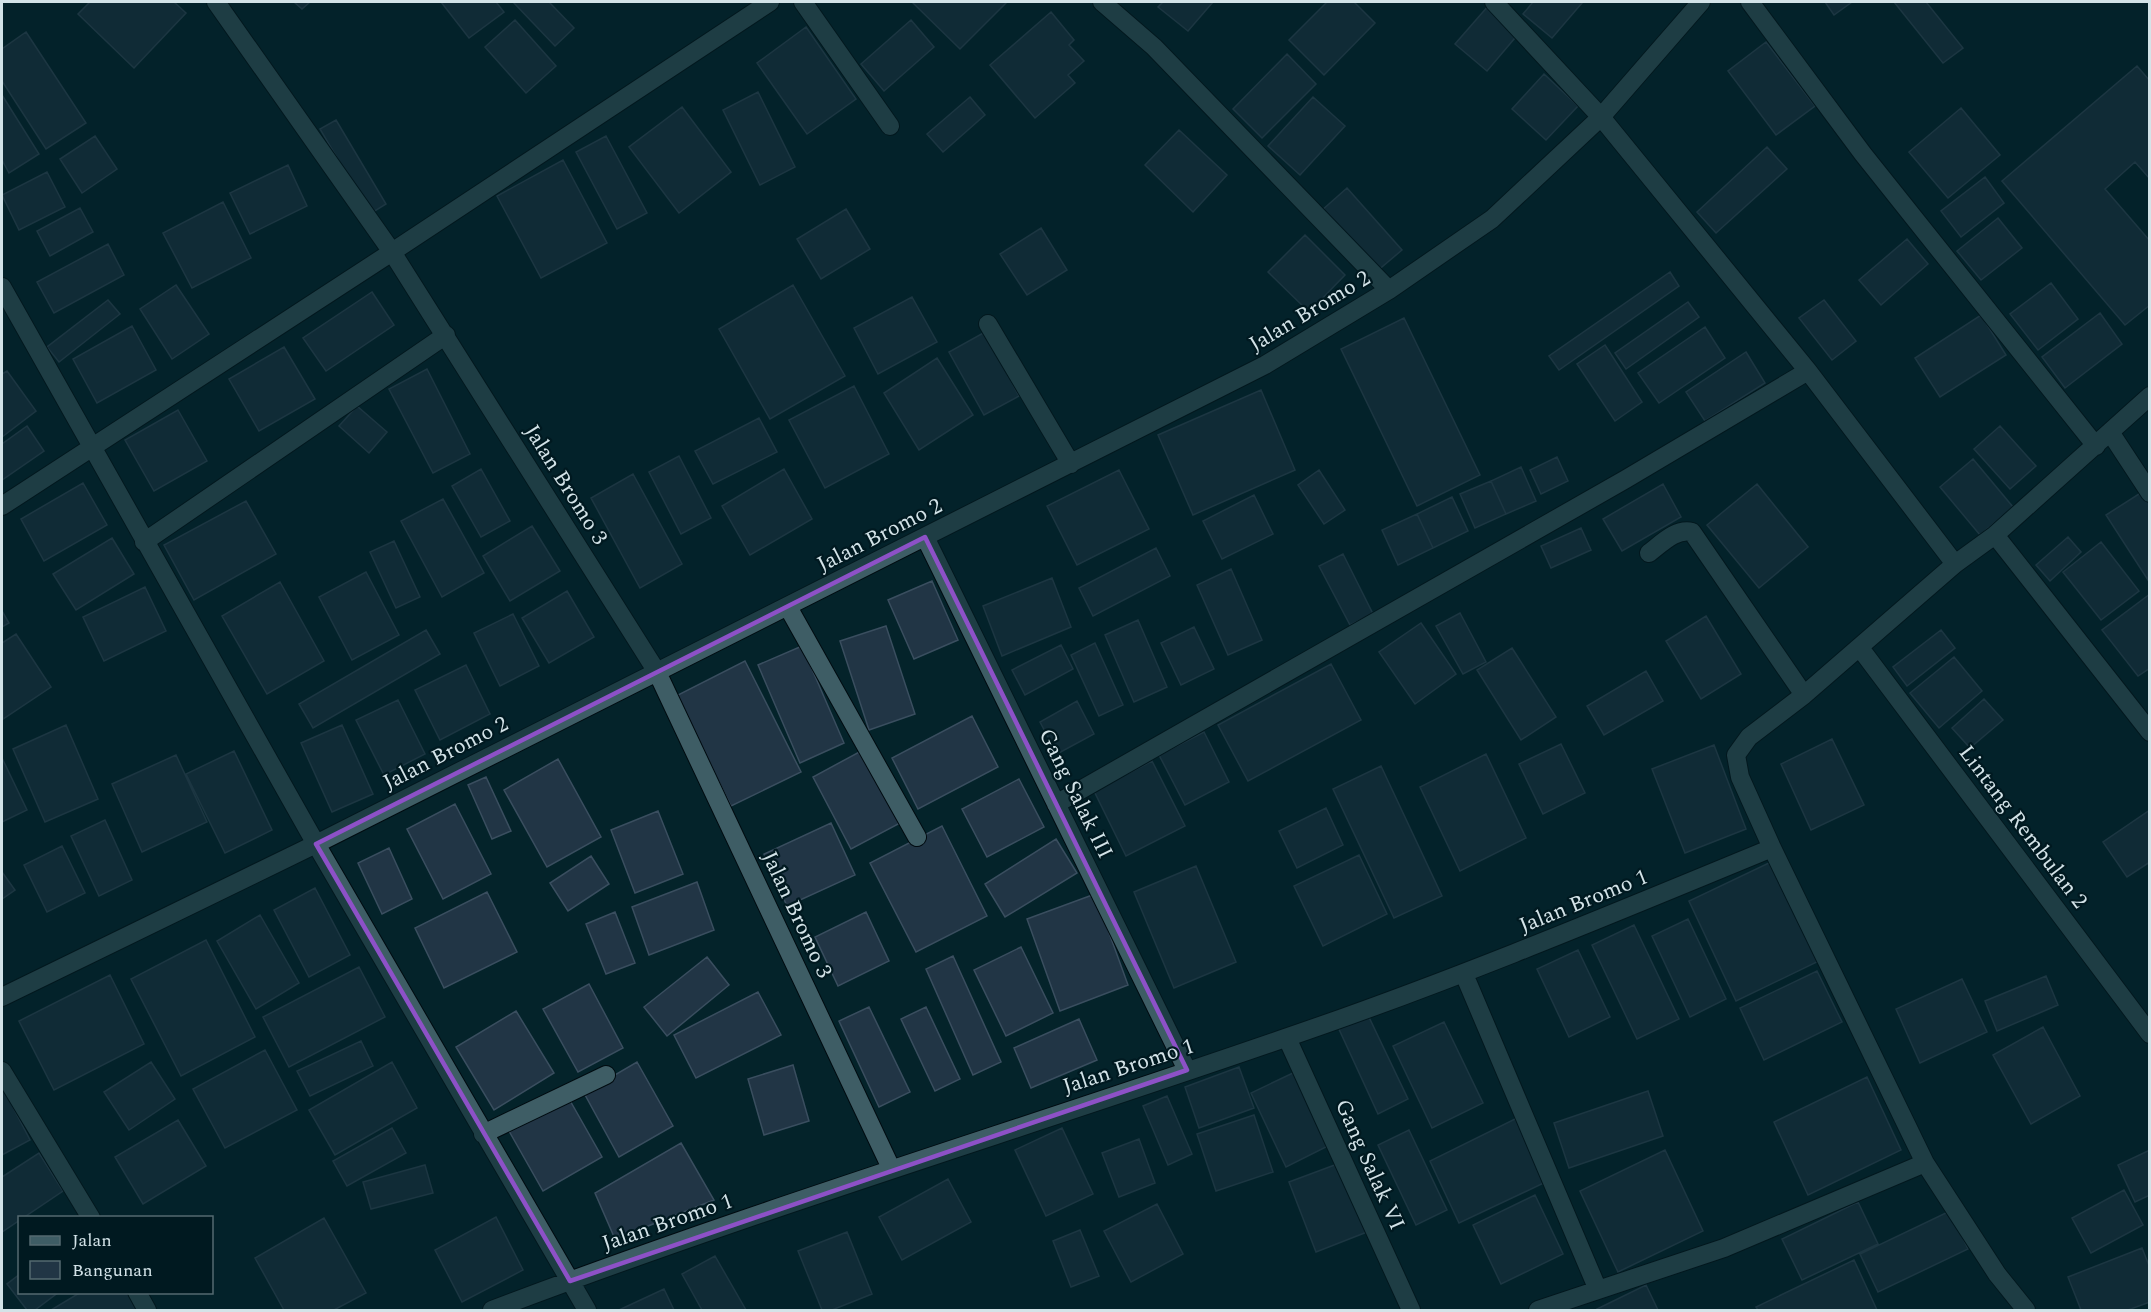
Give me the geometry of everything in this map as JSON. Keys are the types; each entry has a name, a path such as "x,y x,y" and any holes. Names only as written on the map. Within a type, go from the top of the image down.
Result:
{"street":[{"name":"Jalan Bromo 3","path":"216,2 392,252 657,672 891,1168"},
{"path":"2,506 770,2"},
{"path":"803,2 890,126"},
{"path":"1102,2 1154,47 1389,290"},
{"path":"1494,2 1601,117 1808,371 1955,564"},
{"name":"Jalan Bromo 2","path":"2,997 316,844 1265,365 1389,290 1492,219 1601,117 1701,2"},
{"path":"1750,2 1863,154 2096,446"},
{"path":"2,287 316,844 587,1311"},
{"path":"988,324 1071,464"},
{"path":"144,542 446,335"},
{"path":"1056,804 1626,479 1808,371"},
{"path":"2026,1311 1997,1274 1925,1163 1772,849 1740,777 1737,755 1749,737 1860,648 1955,564 1995,535 2150,396"},
{"path":"2110,432 2150,494"},
{"path":"1649,553 1673,535 1684,530 1692,532 1804,695"},
{"path":"1995,535 2150,732"},
{"name":"Gang Salak III","path":"925,537 1187,1070"},
{"path":"788,607 917,837"},
{"name":"Lintang Rembulan 2","path":"1860,648 2150,1034"},
{"name":"Jalan Bromo 1","path":"492,1311 570,1281 891,1168 1287,1038 1464,974 1772,849"},
{"path":"1464,974 1598,1290"},
{"name":"Gang Salak VI","path":"1287,1038 1411,1311"},
{"path":"2,1071 90,1216"},
{"path":"483,1134 606,1075"},
{"path":"1538,1311 1724,1248 1925,1163"},
{"path":"137,1294 147,1311"}],"highlighted area":[{"path":"925,537 1187,1070 570,1281 316,844"}],"building":[{"path":"90,2 174,2 186,13 134,68 78,14"},
{"path":"294,2 310,2 302,9"},
{"path":"441,2 496,2 504,12 469,38"},
{"path":"513,2 549,2 574,28 555,46"},
{"path":"912,2 1007,2 960,49"},
{"path":"1163,2 1213,2 1188,31 1158,7"},
{"path":"1327,2 1354,2 1375,23 1324,75 1289,40"},
{"path":"1533,2 1582,3 1552,38 1523,14"},
{"path":"1825,2 1852,2 1834,15"},
{"path":"1894,2 1926,2 1963,48 1943,63"},
{"path":"1489,5 1520,32 1487,71 1455,44"},
{"path":"1051,12 1074,40 1069,45 1084,61 1068,75 1075,83 1035,118 990,65"},
{"path":"515,20 556,66 526,93 485,47"},
{"path":"911,20 934,47 884,91 861,64"},
{"path":"806,27 856,99 807,134 757,63"},
{"path":"26,32 86,123 46,149 2,81 2,49"},
{"path":"1766,42 1815,106 1776,135 1728,71"},
{"path":"1287,54 1316,84 1262,138 1233,109"},
{"path":"2137,66 2150,81 2150,179 2135,162 2105,189 2150,241 2150,305 2125,325 2002,181"},
{"path":"1544,74 1578,106 1546,140 1512,109"},
{"path":"758,92 795,167 760,185 723,110"},
{"path":"2,95 39,154 9,173 2,160"},
{"path":"970,97 985,115 943,152 927,134"},
{"path":"1313,97 1345,126 1300,175 1268,146"},
{"path":"682,107 731,172 679,213 629,147"},
{"path":"1961,108 2000,155 1948,198 1909,152"},
{"path":"336,120 386,204 370,214 320,129"},
{"path":"1179,130 1227,175 1193,212 1145,165"},
{"path":"95,136 117,169 82,193 60,159"},
{"path":"606,136 647,213 617,229 576,152"},
{"path":"1767,147 1787,169 1716,233 1697,212"},
{"path":"563,160 607,243 541,278 497,196"},
{"path":"288,165 307,206 250,234 230,193"},
{"path":"47,172 65,207 19,230 2,195"},
{"path":"1985,177 2004,203 1961,237 1941,211"},
{"path":"1347,188 1402,250 1376,272 1321,211"},
{"path":"223,202 251,258 192,288 163,233"},
{"path":"80,208 93,232 50,256 37,231"},
{"path":"846,209 870,249 821,279 797,239"},
{"path":"1998,218 2022,248 1981,280 1957,251"},
{"path":"1041,228 1067,270 1027,295 1000,254"},
{"path":"1305,235 1345,275 1309,312 1268,272"},
{"path":"1907,239 1928,264 1881,305 1859,280"},
{"path":"108,244 124,275 54,313 37,282"},
{"path":"1670,272 1679,286 1559,370 1549,356"},
{"path":"2051,283 2078,319 2038,350 2010,314"},
{"path":"176,285 209,334 172,359 140,309"},
{"path":"793,285 845,376 770,419 719,329"},
{"path":"372,292 394,325 326,371 303,338"},
{"path":"912,297 937,342 878,374 854,328"},
{"path":"108,300 120,314 59,362 47,347"},
{"path":"1824,300 1856,341 1832,360 1799,318"},
{"path":"1688,302 1699,317 1626,369 1615,353"},
{"path":"2100,313 2122,344 2065,388 2042,357"},
{"path":"1981,315 2006,355 1940,397 1915,358"},
{"path":"1404,318 1480,475 1417,506 1341,349"},
{"path":"132,326 156,370 97,403 73,359"},
{"path":"1705,327 1725,358 1659,403 1638,373"},
{"path":"985,332 1019,396 984,415 949,352"},
{"path":"1605,345 1642,402 1615,421 1577,364"},
{"path":"284,347 315,399 259,431 229,379"},
{"path":"1746,352 1765,383 1705,421 1686,392"},
{"path":"937,358 973,415 919,450 884,393"},
{"path":"427,369 470,454 433,473 389,389"},
{"path":"7,371 36,411 2,437 2,374"},
{"path":"854,386 889,454 825,488 789,420"},
{"path":"1261,390 1295,470 1193,515 1158,435"},
{"path":"357,406 387,432 369,453 339,426"},
{"path":"178,410 207,461 154,491 125,440"},
{"path":"759,418 777,452 713,484 695,451"},
{"path":"27,426 44,451 2,480 2,444"},
{"path":"2000,426 2036,466 2010,489 1974,449"},
{"path":"679,456 711,518 681,534 649,472"},
{"path":"1557,457 1568,481 1541,494 1530,470"},
{"path":"1973,459 2013,507 1980,535 1940,487"},
{"path":"1521,467 1536,501 1506,514 1491,481"},
{"path":"481,469 510,521 481,537 452,486"},
{"path":"784,469 812,519 750,555 722,506"},
{"path":"1119,470 1149,529 1077,565 1047,506"},
{"path":"1319,470 1345,510 1324,524 1298,485"},
{"path":"633,474 682,564 640,588 591,498"},
{"path":"1491,481 1506,514 1475,528 1460,494"},
{"path":"83,483 107,525 44,561 21,519"},
{"path":"1663,484 1681,517 1622,551 1603,519"},
{"path":"1757,484 1808,547 1759,588 1707,525"},
{"path":"2142,492 2150,503 2148,580 2106,515"},
{"path":"1254,495 1273,534 1222,559 1203,521"},
{"path":"1452,497 1468,531 1433,548 1417,514"},
{"path":"443,499 484,573 442,597 401,521"},
{"path":"246,501 276,554 194,600 164,545"},
{"path":"1417,514 1433,548 1398,565 1382,530"},
{"path":"532,526 560,571 510,601 483,556"},
{"path":"1581,528 1591,550 1551,568 1541,546"},
{"path":"2068,537 2081,552 2050,581 2036,565"},
{"path":"112,538 134,574 76,610 53,574"},
{"path":"394,541 420,597 396,608 370,552"},
{"path":"2101,542 2139,591 2101,620 2063,572"},
{"path":"1156,548 1170,576 1093,616 1079,588"},
{"path":"1343,554 1373,614 1350,625 1319,566"},
{"path":"1231,569 1262,640 1228,655 1197,585"},
{"path":"366,572 399,635 352,660 319,597"},
{"path":"1052,578 1071,627 1002,656 983,606"},
{"path":"932,581 958,640 914,659 888,600"},
{"path":"280,582 324,661 267,694 222,616"},
{"path":"145,587 166,631 104,661 83,617"},
{"path":"567,591 594,637 549,663 522,618"},
{"path":"2150,594 2150,668 2138,676 2102,630"},
{"path":"2,611 9,623 2,627"},
{"path":"1460,613 1486,662 1463,674 1436,626"},
{"path":"513,614 539,666 500,686 474,633"},
{"path":"1706,616 1741,674 1701,699 1666,641"},
{"path":"1138,620 1167,687 1134,702 1105,635"},
{"path":"1421,623 1456,674 1415,704 1379,652"},
{"path":"886,626 915,714 869,730 840,641"},
{"path":"1194,627 1214,669 1181,685 1161,643"},
{"path":"426,630 440,654 313,728 299,704"},
{"path":"1941,630 1955,648 1907,686 1893,667"},
{"path":"16,634 51,687 3,719 2,643"},
{"path":"1095,643 1123,705 1099,716 1071,655"},
{"path":"1061,645 1073,669 1025,695 1012,670"},
{"path":"802,646 844,743 800,763 758,665"},
{"path":"1512,648 1556,717 1521,740 1477,670"},
{"path":"1954,657 1982,691 1939,728 1910,693"},
{"path":"745,661 801,772 731,806 676,696"},
{"path":"1331,664 1361,720 1248,781 1218,725"},
{"path":"466,665 490,714 440,740 415,690"},
{"path":"1646,671 1663,701 1604,735 1587,706"},
{"path":"1984,699 2003,720 1970,748 1952,728"},
{"path":"398,700 425,754 384,775 356,720"},
{"path":"1077,701 1094,734 1057,754 1040,722"},
{"path":"972,716 998,767 918,809 892,758"},
{"path":"66,725 98,799 45,822 13,749"},
{"path":"342,725 373,794 332,812 301,743"},
{"path":"1204,732 1229,782 1185,805 1159,755"},
{"path":"1832,739 1864,805 1811,830 1781,764"},
{"path":"1561,744 1585,793 1543,814 1519,764"},
{"path":"1714,745 1746,829 1685,853 1652,769"},
{"path":"863,750 902,822 851,849 813,777"},
{"path":"234,751 272,830 225,853 186,774"},
{"path":"1486,754 1526,838 1460,871 1420,787"},
{"path":"176,755 207,822 142,852 112,784"},
{"path":"2,758 27,810 2,822"},
{"path":"558,759 601,837 547,867 504,790"},
{"path":"1152,761 1185,826 1126,856 1094,791"},
{"path":"1381,766 1442,896 1394,918 1333,789"},
{"path":"486,777 511,831 492,839 468,785"},
{"path":"1019,779 1044,827 987,857 962,809"},
{"path":"455,804 491,874 443,899 407,829"},
{"path":"1326,808 1343,845 1297,868 1279,831"},
{"path":"2150,810 2150,862 2127,877 2103,842"},
{"path":"658,811 683,874 635,893 611,830"},
{"path":"105,820 132,880 99,896 71,836"},
{"path":"831,823 855,875 787,906 764,854"},
{"path":"942,826 987,916 916,952 870,863"},
{"path":"1056,839 1077,873 1005,917 985,884"},
{"path":"62,846 85,893 47,912 24,865"},
{"path":"389,848 412,899 382,914 358,863"},
{"path":"1359,855 1387,914 1323,946 1294,886"},
{"path":"591,856 609,884 568,911 550,883"},
{"path":"1773,861 1821,960 1736,1001 1689,901"},
{"path":"1196,866 1236,962 1174,988 1134,892"},
{"path":"2,872 15,890 2,899"},
{"path":"697,882 714,930 649,955 632,907"},
{"path":"315,888 350,955 309,977 274,910"},
{"path":"487,892 517,952 444,988 415,928"},
{"path":"1095,894 1128,985 1060,1011 1027,919"},
{"path":"615,912 635,963 606,974 586,924"},
{"path":"866,912 889,961 838,986 815,937"},
{"path":"260,915 299,983 256,1009 217,941"},
{"path":"1688,919 1726,999 1690,1017 1652,936"},
{"path":"1634,925 1679,1019 1637,1039 1592,945"},
{"path":"206,940 255,1037 181,1076 131,979"},
{"path":"1021,947 1053,1013 1006,1036 974,970"},
{"path":"1578,950 1610,1017 1569,1037 1537,969"},
{"path":"953,956 1001,1062 973,1075 926,969"},
{"path":"707,957 729,985 667,1036 644,1007"},
{"path":"359,967 385,1017 289,1067 263,1017"},
{"path":"1817,971 1842,1022 1764,1060 1740,1008"},
{"path":"110,975 144,1044 54,1090 19,1021"},
{"path":"2046,976 2058,1005 1997,1031 1985,1001"},
{"path":"1962,979 1987,1032 1920,1063 1896,1009"},
{"path":"589,984 623,1048 578,1072 543,1009"},
{"path":"758,992 781,1035 696,1078 674,1035"},
{"path":"869,1007 910,1092 879,1107 839,1021"},
{"path":"926,1007 960,1079 935,1091 901,1019"},
{"path":"516,1011 554,1073 494,1110 456,1047"},
{"path":"1367,1013 1408,1099 1378,1114 1338,1027"},
{"path":"1079,1019 1097,1060 1031,1088 1014,1048"},
{"path":"1444,1022 1483,1103 1432,1128 1393,1046"},
{"path":"2043,1027 2080,1096 2031,1124 1993,1055"},
{"path":"361,1041 373,1066 310,1096 297,1071"},
{"path":"265,1050 297,1110 225,1148 193,1089"},
{"path":"151,1062 175,1099 129,1130 104,1092"},
{"path":"392,1062 417,1108 335,1155 309,1110"},
{"path":"637,1062 673,1126 619,1157 584,1093"},
{"path":"793,1065 809,1121 764,1135 748,1079"},
{"path":"1239,1067 1254,1108 1199,1128 1185,1087"},
{"path":"1295,1072 1330,1145 1286,1167 1251,1093"},
{"path":"1867,1077 1901,1150 1808,1195 1774,1122"},
{"path":"2,1086 30,1140 2,1155"},
{"path":"1648,1091 1663,1136 1569,1168 1554,1123"},
{"path":"1167,1096 1192,1154 1168,1165 1143,1106"},
{"path":"568,1097 602,1157 543,1191 509,1131"},
{"path":"1254,1115 1273,1172 1216,1191 1197,1134"},
{"path":"1517,1118 1546,1182 1459,1223 1430,1161"},
{"path":"178,1120 206,1166 143,1204 115,1157"},
{"path":"392,1128 406,1153 347,1186 333,1161"},
{"path":"1062,1128 1093,1194 1046,1216 1015,1150"},
{"path":"1409,1130 1447,1210 1416,1225 1378,1145"},
{"path":"1139,1139 1155,1183 1119,1197 1102,1153"},
{"path":"681,1143 714,1200 615,1239 595,1193"},
{"path":"1665,1150 1703,1231 1618,1272 1580,1191"},
{"path":"2150,1150 2150,1195 2135,1202 2118,1165"},
{"path":"39,1153 63,1191 26,1216 18,1216 18,1221 2,1232 2,1177"},
{"path":"1340,1163 1367,1232 1316,1252 1289,1182"},
{"path":"425,1165 433,1193 371,1209 363,1182"},
{"path":"948,1179 971,1222 902,1260 879,1217"},
{"path":"2124,1190 2143,1225 2091,1253 2072,1218"},
{"path":"1535,1195 1563,1254 1501,1284 1473,1225"},
{"path":"1858,1202 1878,1244 1802,1280 1782,1239"},
{"path":"1157,1204 1183,1254 1131,1282 1104,1231"},
{"path":"1950,1211 1968,1249 1878,1292 1860,1254"},
{"path":"496,1217 523,1270 462,1302 435,1250"},
{"path":"324,1218 366,1293 334,1310 284,1310 255,1258"},
{"path":"1080,1230 1099,1276 1071,1287 1053,1241"},
{"path":"847,1232 872,1294 832,1310 822,1310 798,1251"},
{"path":"2142,1248 2150,1268 2150,1302 2128,1310 2081,1310 2068,1277"},
{"path":"715,1256 746,1310 702,1310 682,1274"},
{"path":"1854,1260 1877,1310 1758,1310 1756,1307"},
{"path":"18,1276 18,1294 56,1294 35,1310 27,1310 7,1284"},
{"path":"1646,1285 1658,1310 1597,1309"},
{"path":"664,1289 674,1310 619,1310"},
{"path":"78,1294 135,1294 145,1310 51,1310"}]}
